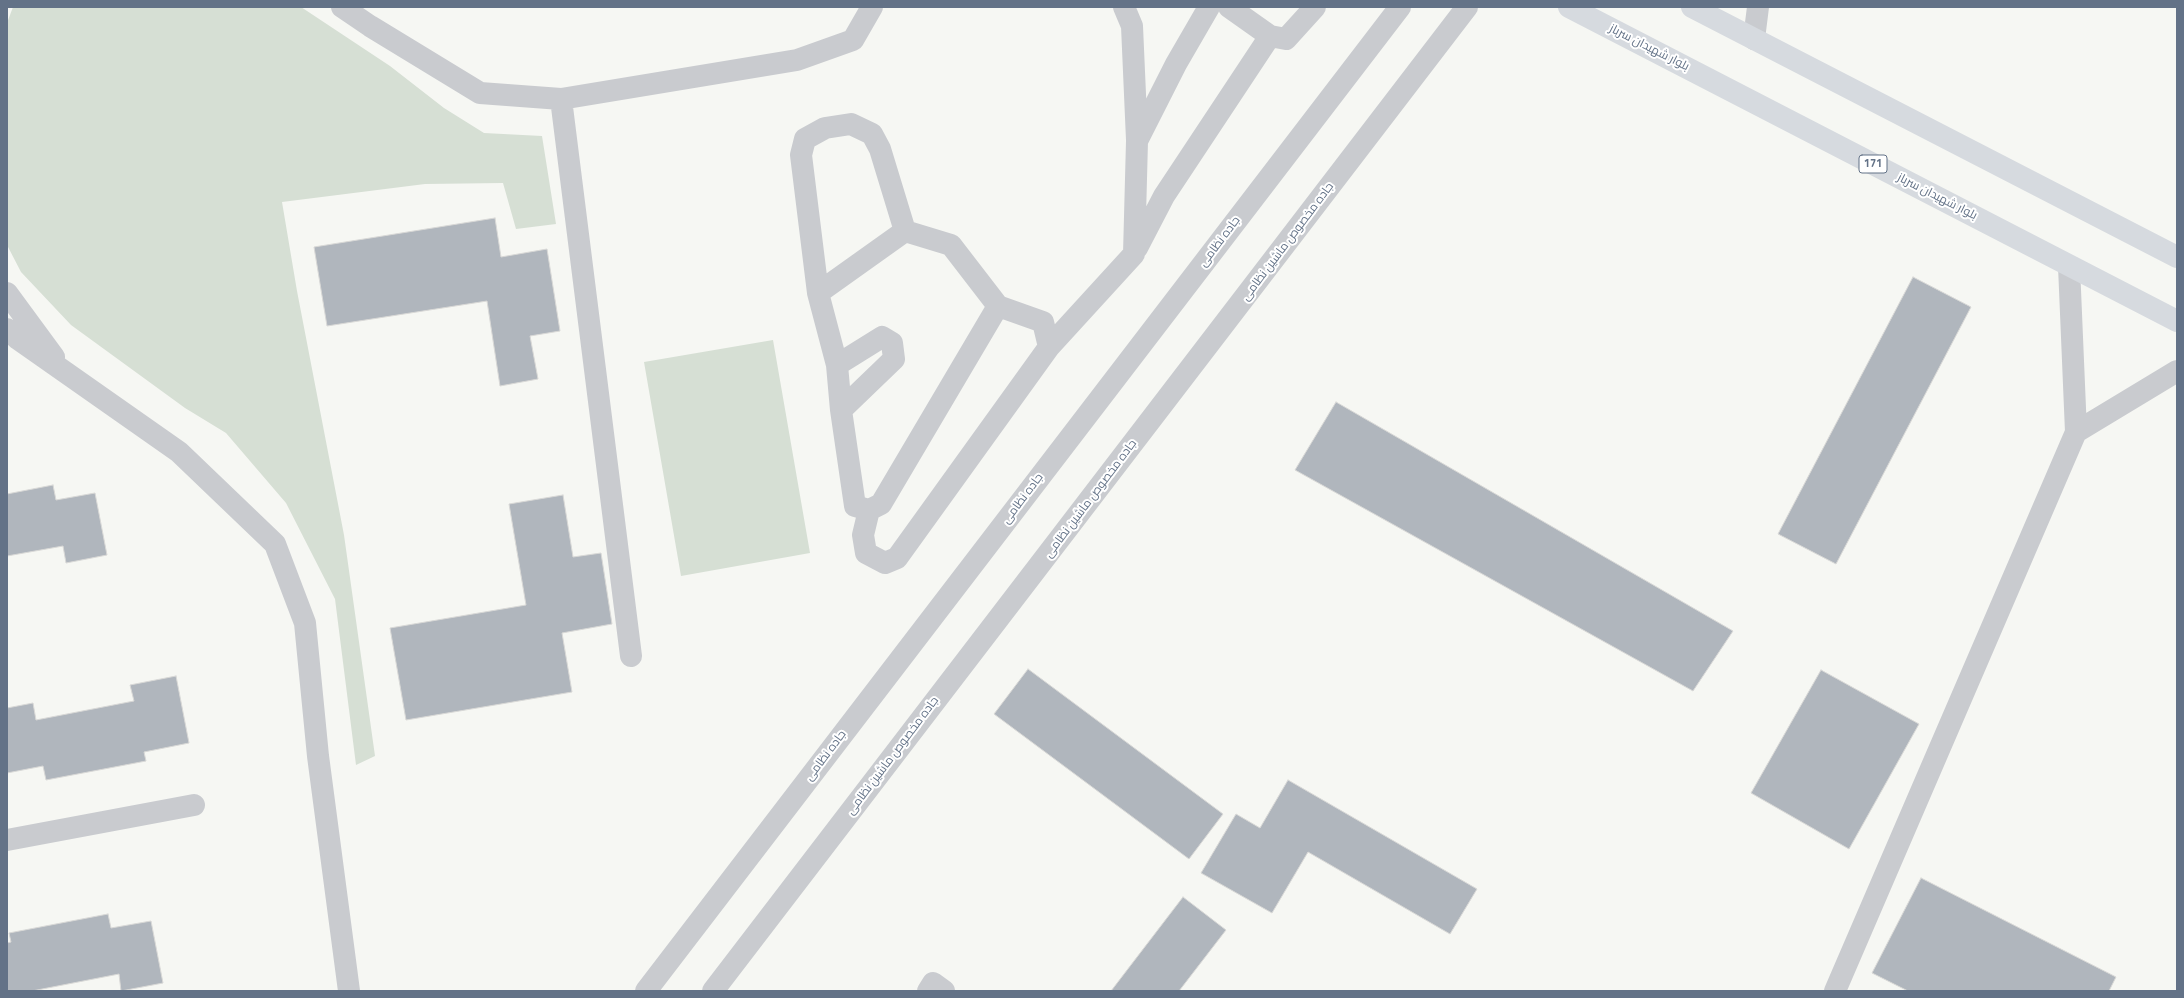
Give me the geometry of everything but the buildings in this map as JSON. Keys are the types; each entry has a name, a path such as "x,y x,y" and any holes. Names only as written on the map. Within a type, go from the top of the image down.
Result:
{"main road":[{"name":"بلوار شهیدان سرباز","path":"1569,7 2177,321"},
{"path":"1692,7 2177,257"}],"street":[{"path":"342,7 370,26 480,93 561,99 797,60 853,40 872,7"},
{"path":"1124,7 1132,26 1137,141 1134,254"},
{"path":"1137,141 1176,64 1209,7"},
{"path":"1229,7 1270,36 1286,39 1314,7"},
{"name":"جاده نظامی","path":"646,991 1400,7"},
{"name":"جاده مخصوص ماشین نظامی","path":"714,991 1467,7"},
{"path":"1754,39 1758,7"},
{"path":"869,510 863,535 866,553 885,563 897,558 1049,347 1134,254 1164,196 1270,36"},
{"path":"561,99 631,656"},
{"path":"905,231 880,149 872,134 851,124 825,128 805,139 801,156 818,293 837,365 841,410 855,506 869,510 881,504 998,306"},
{"path":"905,231 951,245 998,306 1044,322 1049,347"},
{"path":"818,293 905,231"},
{"path":"1835,991 2076,432 2069,266"},
{"path":"7,293 64,370"},
{"path":"7,329 18,339 179,452 274,544 305,623 318,756 349,991"},
{"path":"837,365 882,337 892,343 894,359 841,410"},
{"path":"2076,432 2177,371"},
{"path":"7,840 194,805"},
{"path":"928,991 933,983 944,991"}],"shaded area":[{"path":"13,7 301,7 390,66 444,108 484,133 542,136 556,224 516,229 503,183 425,184 282,202 297,291 344,535 375,756 356,765 335,599 286,503 226,433 185,408 71,325 21,272 7,245 7,23"},
{"path":"773,340 810,553 681,576 644,362"}]}
